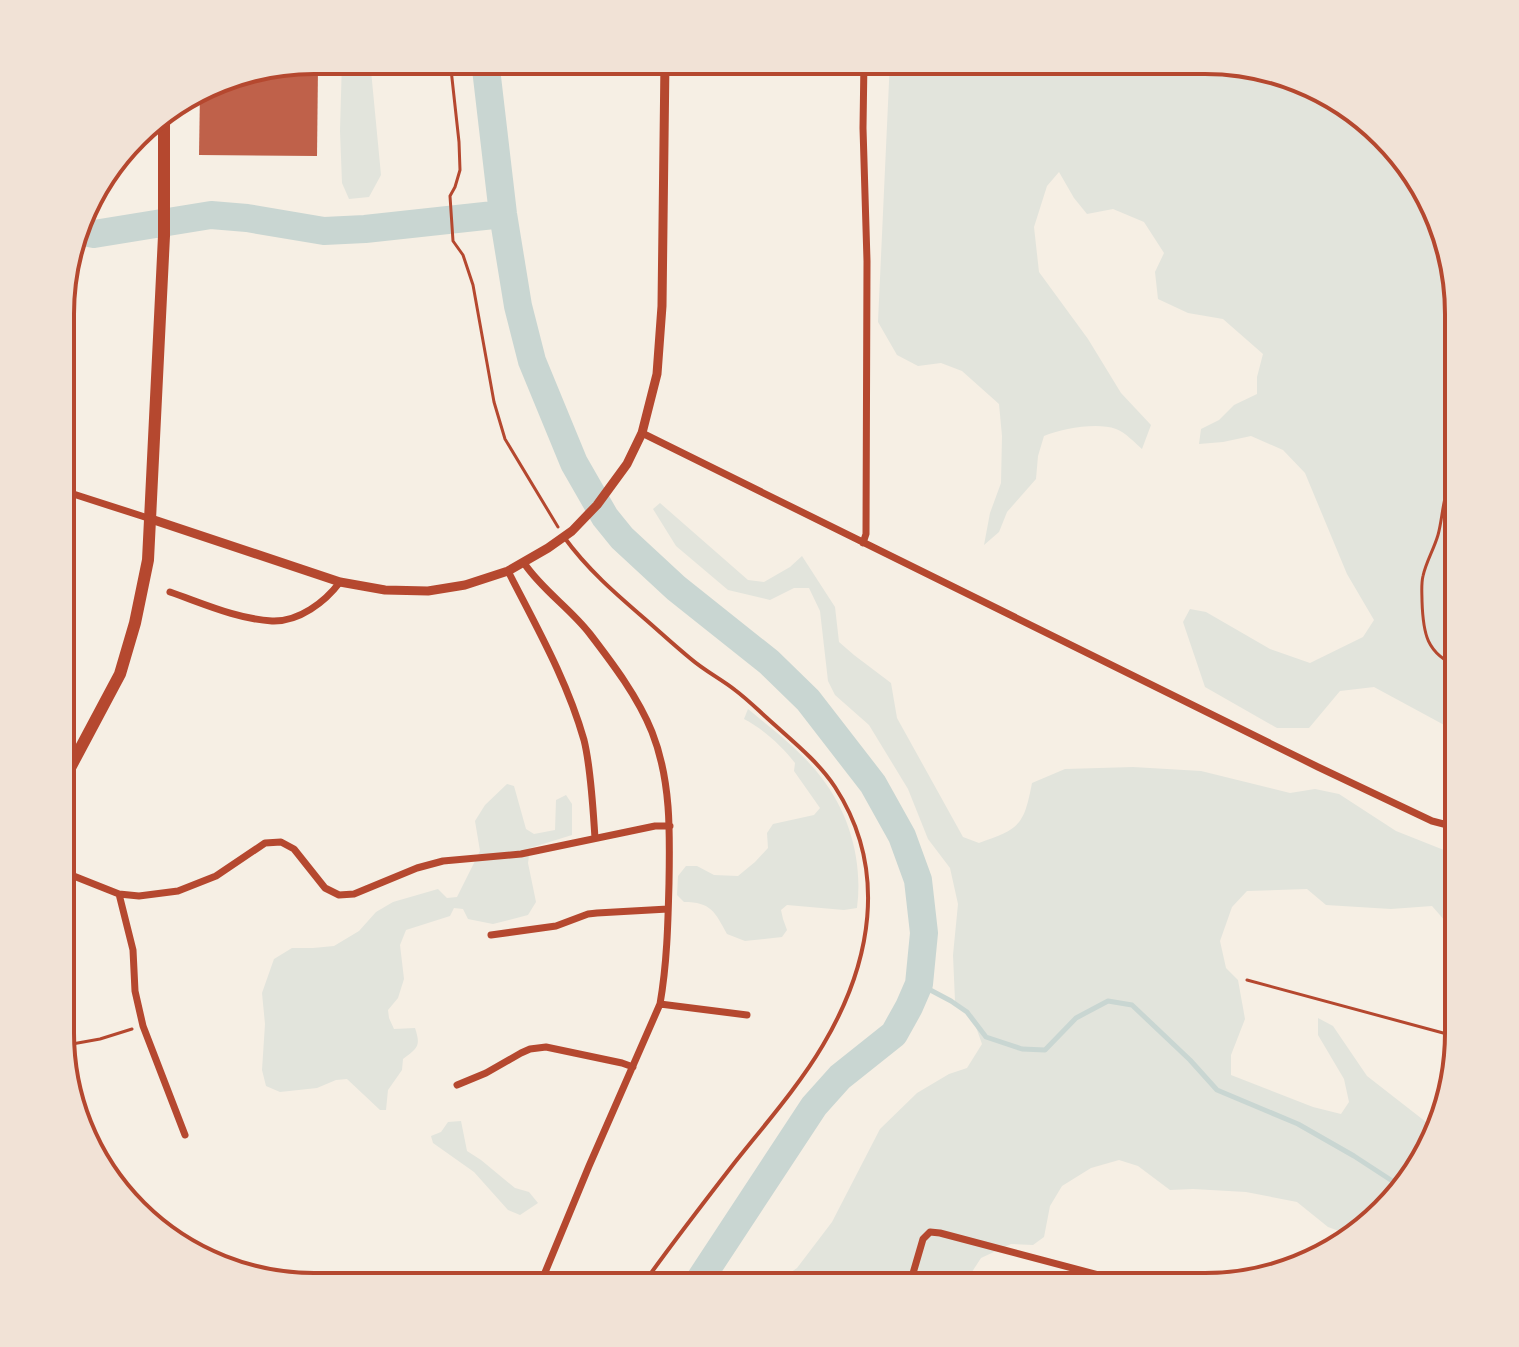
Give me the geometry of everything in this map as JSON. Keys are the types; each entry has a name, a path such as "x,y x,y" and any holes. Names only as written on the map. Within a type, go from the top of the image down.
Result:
{"highway":[{"path":"75,759 120,674 135,623 148,560 164,236 164,128"}],"street":[{"path":"74,494 340,582 385,590 428,591 465,585 508,571 568,534 597,505 627,464 642,433 657,374 662,306 665,74"},
{"path":"863,543 866,534 867,261 864,75"},
{"path":"642,433 1318,767 1445,824"},
{"path":"524,563 590,634 646,717 660,759 670,826 665,976 660,1004 545,1273"},
{"path":"508,571 542,634 573,706 585,744 595,838"},
{"path":"170,592 232,613 274,621 296,617 322,603 340,582"},
{"path":"75,876 119,894 139,896 178,891 216,876 265,843 281,842 294,849 325,888 339,895 354,894 417,868 443,861 521,854 655,826 670,826"},
{"path":"119,894 133,950 135,991 143,1026 185,1135"},
{"path":"491,935 556,926 597,913 668,909"},
{"path":"660,1004 747,1015"},
{"path":"457,1085 530,1049 546,1047 633,1067"},
{"path":"913,1272 923,1239 930,1232 1088,1272"}],"lane":[{"path":"568,534 585,564 616,593 692,660 751,704 821,769 835,786 849,812 866,863 869,889 863,950 850,989 824,1044 651,1273"}],"path":[{"path":"452,74 460,170 450,196 453,241 463,255 473,285 494,402 505,439 520,467 568,534"},
{"path":"1444,502 1437,538 1422,580 1427,640 1444,660"},
{"path":"1247,980 1445,1033"},
{"path":"75,1043 143,1026"}],"shaded area":[{"path":"342,74 371,74 381,175 369,197 349,199 342,183"},
{"path":"889,75 1221,75 1267,82 1297,92 1338,114 1375,144 1405,181 1427,222 1440,267 1444,298 1445,725 1374,687 1340,691 1309,728 1277,728 1205,687 1183,622 1190,609 1206,612 1270,649 1310,663 1363,637 1374,620 1347,574 1305,473 1283,450 1251,436 1199,444 1201,429 1219,420 1234,405 1257,394 1257,377 1263,354 1223,319 1188,313 1158,299 1155,272 1164,253 1144,222 1113,209 1087,214 1059,172 1047,186 1034,227 1039,272 1088,339 1121,393 1151,425 1142,449 1123,433 1108,427 1079,427 1044,436 1036,479 1007,512 999,532 984,545 990,513 1001,483 999,404 962,371 941,363 918,366 897,355 878,322"},
{"path":"660,503 748,580 764,582 802,556 835,607 839,642 891,683 897,718 963,837 979,843 1012,829 1023,817 1032,783 1065,769 1133,767 1201,771 1290,793 1315,789 1339,794 1396,831 1445,850 1445,921 1432,906 1391,909 1326,905 1307,889 1247,891 1232,907 1220,941 1226,968 1238,980 1245,1019 1231,1055 1231,1075 1313,1107 1341,1114 1349,1102 1344,1079 1318,1035 1318,1018 1333,1026 1367,1076 1428,1123 1405,1166 1385,1191 1340,1231 1328,1227 1297,1202 1246,1192 1170,1190 1138,1166 1119,1160 1091,1168 1062,1186 1050,1206 1044,1237 1033,1245 1011,1244 981,1258 972,1272 791,1272 832,1222 880,1129 917,1093 949,1074 967,1068 982,1044 971,1013 955,1001 953,955 958,904 950,868 928,839 908,789 869,725 835,695 828,681 820,611 809,588 794,588 770,600 728,590 676,546 653,509"},
{"path":"748,709 805,758 831,791 852,839 858,891 857,908 844,910 787,905 781,910 787,930 782,937 745,941 727,934 706,906 684,902 677,895 678,876 686,866 697,866 714,875 738,876 768,848 767,833 773,824 814,815 820,808 794,771 795,763 790,756 744,719"},
{"path":"507,784 514,786 526,829 534,834 555,830 556,800 566,795 572,804 572,835 530,848 528,863 536,902 528,915 493,924 468,919 463,909 454,908 450,916 406,930 400,945 404,979 398,998 388,1010 394,1029 415,1028 418,1043 403,1059 402,1070 388,1090 386,1110 380,1110 347,1079 317,1088 280,1092 266,1086 262,1070 265,1024 262,993 274,959 292,948 334,946 359,931 376,912 393,902 438,889 447,898 457,897 480,851 475,821 485,805"},
{"path":"461,1121 467,1151 515,1188 529,1192 538,1203 520,1215 508,1210 474,1172 433,1143 431,1136 441,1132 448,1122"}],"building":[{"path":"318,74 317,156 199,155 200,103 252,82"}],"waterway":[{"path":"487,74 503,214 518,306 532,361 574,463 605,517 622,538 676,588 769,662 808,700 873,784 902,836 918,880 924,933 919,984 909,1007 894,1034 840,1077 814,1106 704,1273"},
{"path":"89,233 211,215 324,231 503,214"},
{"path":"919,984 967,1012 986,1037 1022,1049 1045,1050 1076,1018 1108,1001 1132,1005 1217,1090 1298,1124 1393,1181"}]}
